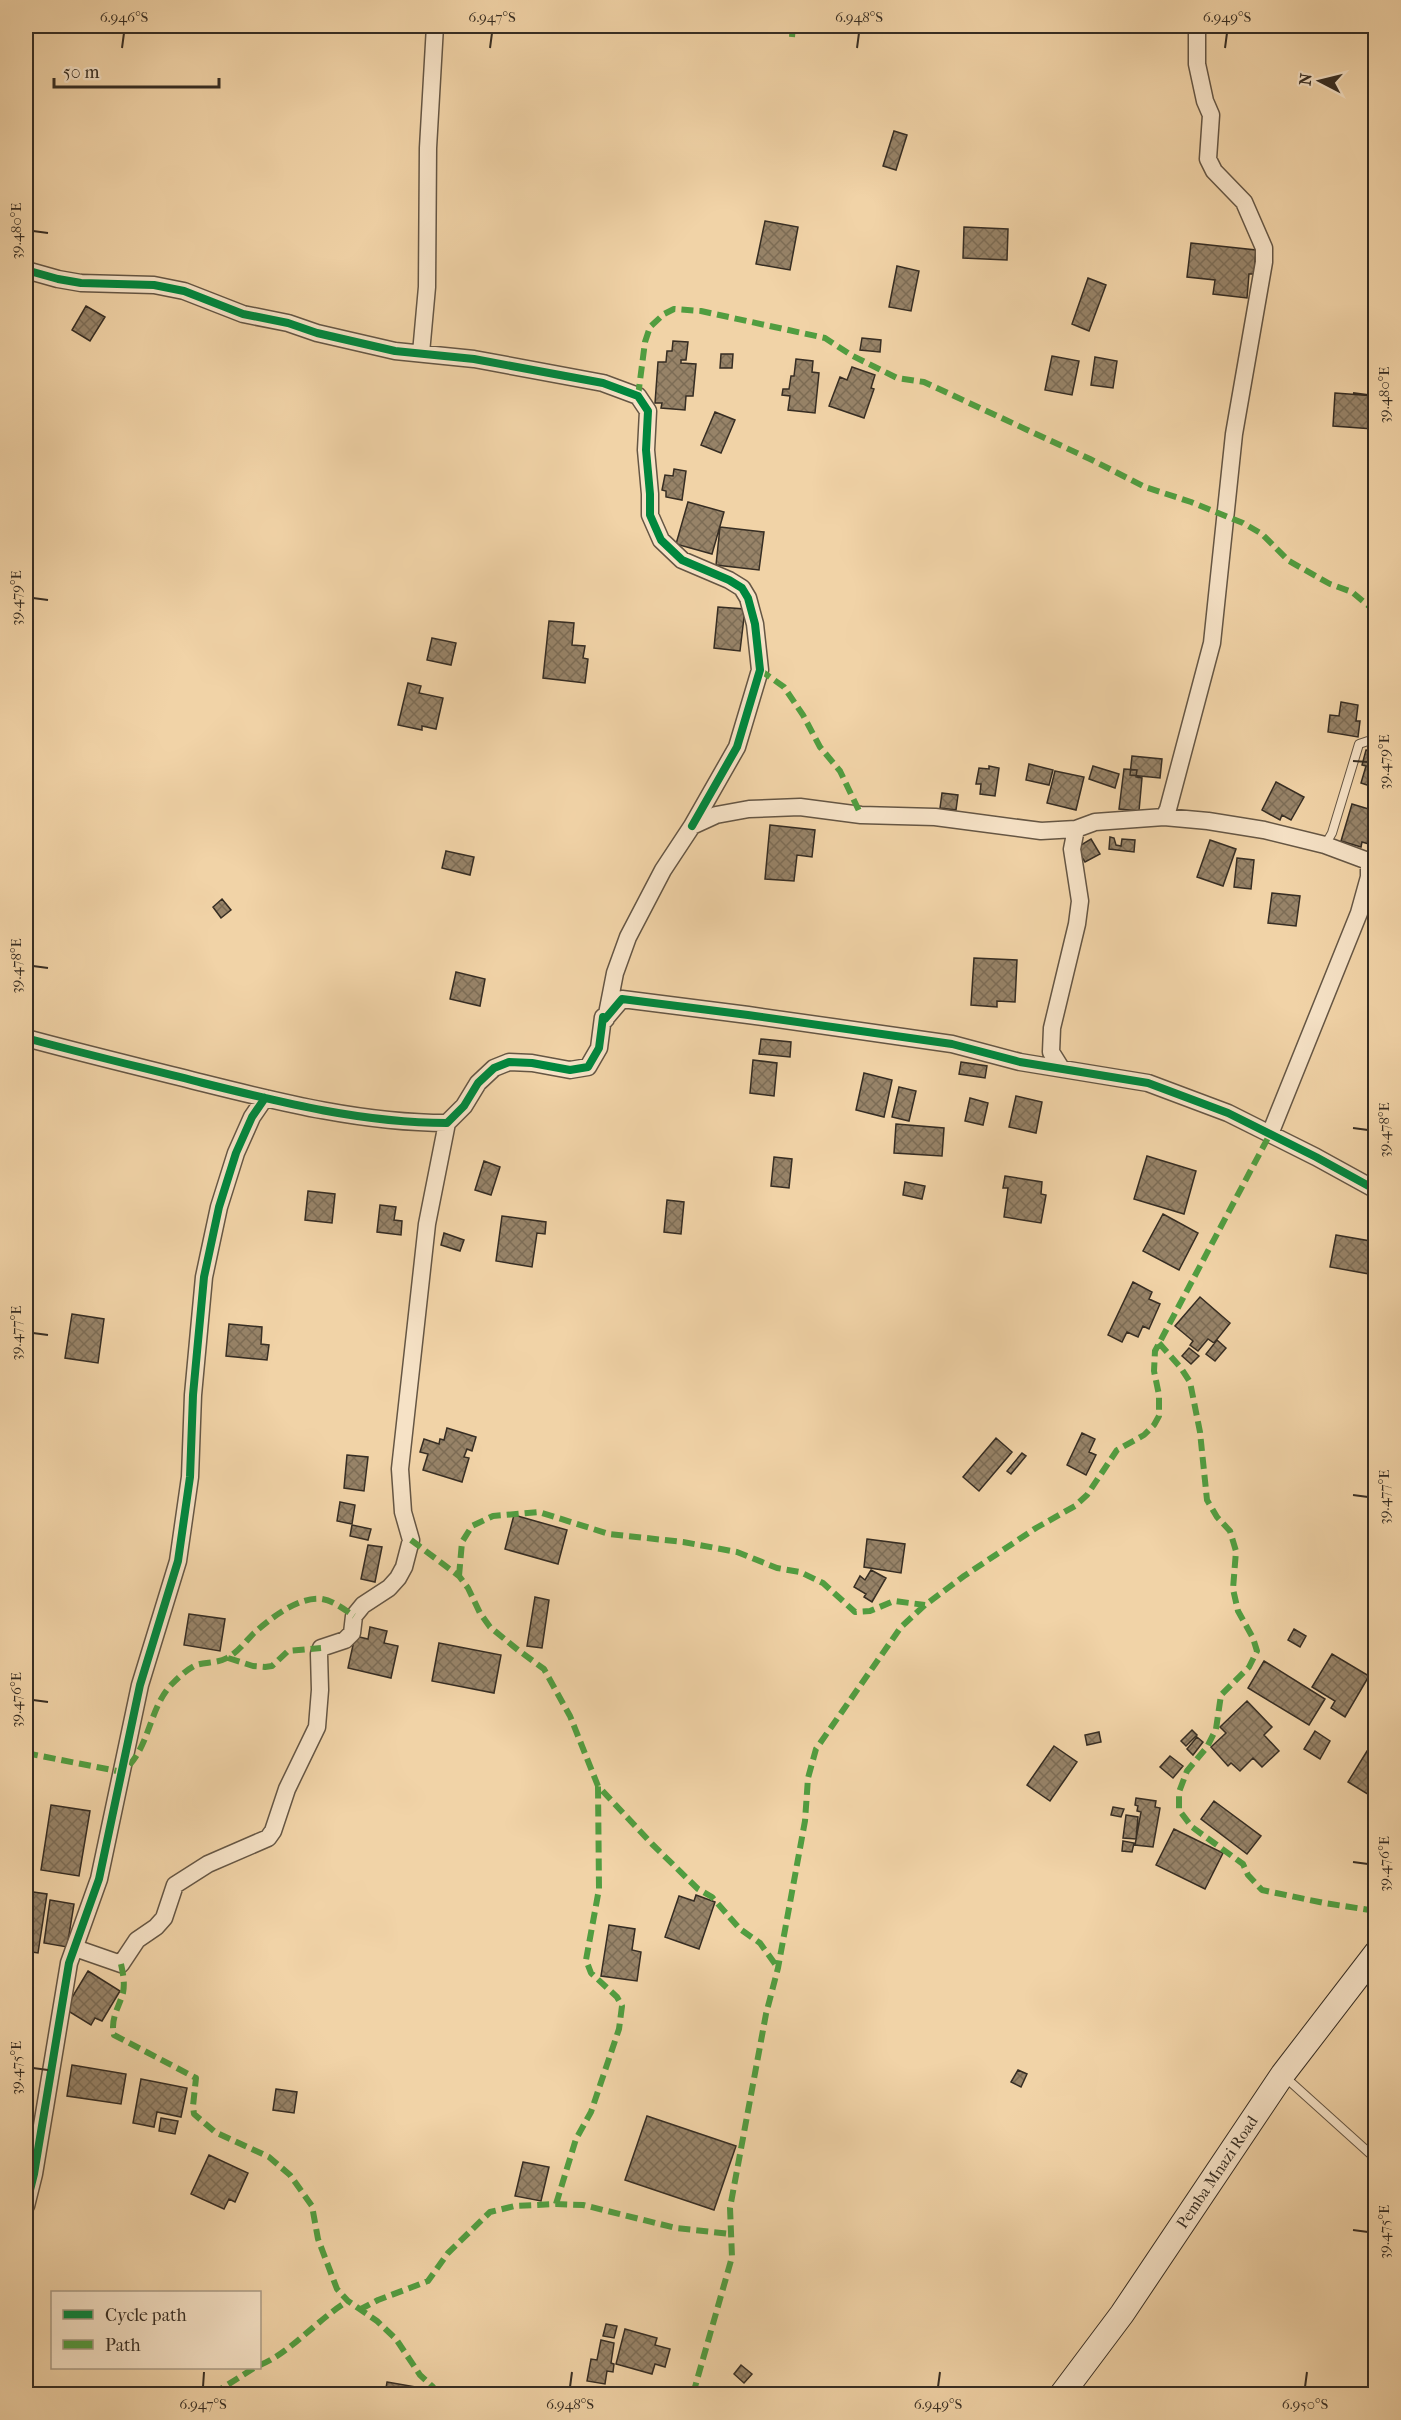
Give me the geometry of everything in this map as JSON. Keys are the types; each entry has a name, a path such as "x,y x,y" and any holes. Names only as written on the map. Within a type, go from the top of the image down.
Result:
{"main road":[{"name":"Pemba Mnazi Road","path":"1062,2394 1122,2314 1283,2074 1376,1953"}],"street":[{"path":"421,353 427,287 428,148 435,26"},
{"path":"1164,817 1212,643 1234,434 1264,262 1264,248 1244,202 1214,171 1208,159 1210,115 1197,64 1197,26"},
{"path":"26,270 81,283 154,285 184,291 243,314 288,323 317,333 395,351 474,360 603,383 638,396 648,411 646,450 650,515 661,540 682,560 742,588 753,615 760,670 737,747 692,826 663,870 628,937 615,973 605,1020"},
{"path":"692,826 716,815 748,809 800,807 861,815 935,817 1041,831 1076,829 1095,822 1164,817 1208,820 1264,830 1325,845 1372,863 1359,912 1270,1134"},
{"path":"1060,1068 1051,1052 1052,1028 1077,924 1080,901 1072,849 1076,829"},
{"path":"605,1020 622,999 952,1044 1020,1062 1148,1083 1228,1113 1376,1190"},
{"path":"75,1948 121,1964 137,1940 156,1927 164,1918 175,1885 208,1864 268,1838 278,1822 287,1788 317,1727 321,1648 345,1640 351,1633 354,1616 363,1605 389,1588 398,1578 404,1567 411,1540 403,1512 400,1469 427,1224 447,1123 464,1106 478,1083 494,1068 509,1062 532,1063 570,1070 588,1067 599,1048 603,1017 605,1020"},
{"path":"26,1038 334,1113 409,1123 447,1123"},
{"path":"26,2206 34,2174 64,1992 75,1948 99,1879 140,1685 178,1561 190,1477 193,1395 204,1277 219,1207 236,1153 252,1117 265,1098"}],"lane":[{"path":"1325,845 1332,833 1359,744 1368,741 1376,742"},
{"path":"1283,2074 1376,2158"}],"building":[{"path":"894,131 907,135 896,170 883,166"},
{"path":"765,221 798,227 790,270 756,264"},
{"path":"964,227 1008,229 1007,260 963,258"},
{"path":"1191,243 1256,250 1254,274 1249,274 1247,298 1213,294 1215,280 1187,277"},
{"path":"897,266 919,271 911,311 889,307"},
{"path":"1088,278 1106,285 1089,331 1072,324"},
{"path":"86,306 105,317 90,341 72,330"},
{"path":"862,338 881,340 880,352 860,350"},
{"path":"673,341 688,342 686,360 681,360 681,363 696,364 693,396 686,396 685,410 661,408 662,403 655,403 658,362 666,362 667,351 672,351"},
{"path":"721,354 733,354 732,368 720,368"},
{"path":"1052,356 1079,361 1072,395 1045,390"},
{"path":"1095,357 1117,361 1113,388 1091,385"},
{"path":"796,359 813,361 812,372 819,373 815,413 788,410 790,396 782,395 783,389 789,389 791,376 794,376"},
{"path":"852,367 875,375 871,388 874,389 864,418 829,406 840,377 847,380"},
{"path":"1335,393 1375,396 1373,429 1333,426"},
{"path":"715,412 735,420 721,453 701,445"},
{"path":"674,469 686,471 682,500 666,497 666,491 662,490 665,475 673,476"},
{"path":"688,502 724,512 712,554 676,544"},
{"path":"720,527 764,532 759,570 716,565"},
{"path":"718,607 745,609 740,651 714,648"},
{"path":"549,621 574,623 572,645 585,646 583,658 588,659 585,683 543,678"},
{"path":"432,638 456,643 451,665 427,660"},
{"path":"408,683 421,686 419,693 443,698 436,729 422,726 422,730 398,725"},
{"path":"1341,702 1358,705 1356,721 1360,721 1358,737 1328,732 1330,715 1339,716"},
{"path":"1366,750 1376,752 1376,788 1361,783 1366,766 1362,765"},
{"path":"1132,756 1162,759 1160,778 1130,775"},
{"path":"1029,764 1053,770 1049,785 1026,780"},
{"path":"989,766 999,768 995,796 980,794 981,784 976,784 979,768 989,769"},
{"path":"1093,766 1119,774 1115,788 1089,779"},
{"path":"1124,769 1137,770 1136,777 1142,778 1139,811 1119,809"},
{"path":"1055,771 1084,777 1076,810 1047,803"},
{"path":"1276,782 1304,797 1291,820 1282,815 1280,820 1262,810"},
{"path":"942,793 958,795 956,810 940,808"},
{"path":"1352,804 1372,810 1368,824 1374,826 1369,844 1362,842 1361,847 1341,841"},
{"path":"770,825 815,830 812,857 797,855 794,881 765,879"},
{"path":"1110,837 1114,838 1116,845 1121,846 1122,839 1135,840 1134,852 1109,849"},
{"path":"1091,839 1100,854 1085,862 1076,848"},
{"path":"1210,840 1236,849 1223,886 1197,877"},
{"path":"446,851 474,857 470,875 442,868"},
{"path":"1237,858 1254,860 1251,889 1234,887"},
{"path":"1272,893 1300,896 1296,926 1268,923"},
{"path":"222,899 231,910 221,918 213,907"},
{"path":"974,958 1017,960 1015,1002 997,1001 997,1007 971,1005"},
{"path":"456,972 485,979 480,1006 450,999"},
{"path":"761,1039 791,1042 790,1057 759,1054"},
{"path":"753,1060 777,1063 774,1096 750,1093"},
{"path":"961,1062 987,1066 985,1078 959,1074"},
{"path":"864,1073 892,1080 884,1117 856,1110"},
{"path":"899,1087 916,1091 909,1121 892,1117"},
{"path":"1016,1096 1042,1102 1036,1133 1009,1127"},
{"path":"970,1098 988,1103 983,1125 965,1121"},
{"path":"896,1124 944,1128 942,1156 894,1153"},
{"path":"1147,1156 1196,1171 1184,1214 1134,1199"},
{"path":"774,1157 792,1159 789,1188 771,1186"},
{"path":"484,1161 500,1167 491,1195 475,1190"},
{"path":"1005,1176 1042,1182 1041,1194 1046,1195 1041,1223 1004,1217 1008,1188 1003,1188"},
{"path":"905,1182 925,1186 922,1199 903,1195"},
{"path":"308,1191 335,1194 332,1223 305,1220"},
{"path":"667,1200 684,1202 681,1234 664,1232"},
{"path":"380,1205 396,1207 394,1220 402,1221 401,1235 377,1232"},
{"path":"1163,1214 1198,1233 1179,1270 1143,1251"},
{"path":"502,1216 546,1222 545,1234 537,1233 532,1267 496,1261"},
{"path":"444,1233 464,1240 460,1251 441,1245"},
{"path":"1336,1235 1376,1242 1375,1275 1330,1267"},
{"path":"1133,1282 1152,1292 1149,1299 1160,1304 1149,1329 1143,1326 1138,1337 1127,1332 1122,1342 1108,1335"},
{"path":"1200,1297 1230,1323 1214,1343 1208,1339 1198,1351 1190,1345 1193,1341 1175,1326"},
{"path":"72,1314 104,1319 98,1363 65,1358"},
{"path":"229,1324 262,1327 261,1344 269,1345 267,1360 226,1356"},
{"path":"1217,1340 1226,1348 1215,1361 1206,1354"},
{"path":"1189,1348 1199,1356 1191,1364 1182,1356"},
{"path":"447,1428 476,1437 472,1451 467,1449 464,1457 469,1458 462,1482 423,1470 428,1454 420,1452 424,1439 439,1444 440,1439 444,1440"},
{"path":"1082,1433 1095,1439 1089,1452 1096,1455 1086,1475 1067,1465"},
{"path":"996,1438 1012,1452 979,1491 963,1477"},
{"path":"1022,1453 1026,1456 1011,1474 1007,1471"},
{"path":"347,1455 368,1457 364,1491 344,1488"},
{"path":"340,1502 355,1505 352,1524 337,1521"},
{"path":"514,1515 567,1530 558,1564 505,1549"},
{"path":"352,1525 371,1529 368,1540 350,1536"},
{"path":"867,1539 905,1544 901,1573 864,1567"},
{"path":"368,1545 382,1547 375,1582 361,1579"},
{"path":"871,1570 886,1578 872,1602 864,1597 866,1594 854,1587 860,1576 865,1580"},
{"path":"535,1597 549,1600 542,1648 527,1646"},
{"path":"189,1614 225,1619 220,1651 184,1645"},
{"path":"370,1627 387,1631 384,1643 398,1646 391,1678 348,1668 355,1636 368,1639"},
{"path":"1294,1629 1306,1636 1300,1647 1288,1640"},
{"path":"439,1643 501,1655 494,1693 432,1681"},
{"path":"1332,1654 1369,1676 1345,1717 1331,1708 1335,1701 1312,1687"},
{"path":"1264,1661 1325,1699 1309,1725 1248,1688"},
{"path":"1247,1701 1272,1727 1264,1735 1279,1751 1262,1767 1253,1758 1240,1771 1231,1763 1228,1766 1211,1747 1226,1733 1220,1727"},
{"path":"1192,1730 1197,1735 1186,1746 1181,1741"},
{"path":"1315,1731 1330,1741 1320,1759 1304,1749"},
{"path":"1099,1732 1101,1742 1087,1745 1085,1735"},
{"path":"1197,1737 1203,1742 1193,1755 1187,1749"},
{"path":"1054,1746 1077,1762 1050,1801 1027,1785"},
{"path":"1367,1751 1376,1756 1374,1798 1348,1782"},
{"path":"1170,1756 1183,1766 1173,1778 1160,1767"},
{"path":"1136,1798 1156,1801 1155,1807 1160,1808 1153,1847 1135,1845 1141,1812 1137,1811"},
{"path":"1214,1801 1261,1836 1247,1854 1201,1819"},
{"path":"51,1805 90,1811 79,1876 41,1870"},
{"path":"1113,1807 1124,1809 1121,1817 1111,1815"},
{"path":"1126,1815 1138,1817 1136,1839 1123,1838"},
{"path":"1174,1829 1223,1853 1205,1889 1156,1865"},
{"path":"1123,1841 1134,1843 1132,1852 1122,1851"},
{"path":"26,1891 47,1894 38,1953 26,1951"},
{"path":"696,1895 715,1902 699,1949 665,1937 679,1896 694,1901"},
{"path":"50,1900 74,1904 67,1947 44,1943"},
{"path":"609,1925 635,1929 632,1950 641,1952 637,1981 601,1976"},
{"path":"88,1971 120,1991 102,2021 95,2018 91,2025 65,2009"},
{"path":"72,2065 126,2074 121,2104 67,2096"},
{"path":"1018,2070 1027,2074 1021,2087 1011,2082"},
{"path":"141,2079 187,2088 181,2117 157,2112 154,2127 133,2123"},
{"path":"276,2089 297,2092 294,2113 273,2110"},
{"path":"647,2116 736,2146 714,2210 625,2180"},
{"path":"161,2118 178,2121 175,2134 159,2131"},
{"path":"209,2155 248,2173 235,2202 229,2199 224,2209 191,2194"},
{"path":"523,2162 549,2167 541,2201 515,2196"},
{"path":"606,2324 617,2326 614,2338 603,2336"},
{"path":"625,2329 657,2338 655,2345 670,2349 665,2367 655,2364 652,2374 616,2364"},
{"path":"601,2340 614,2343 611,2363 614,2364 613,2372 607,2371 605,2384 587,2381 591,2359 597,2360"},
{"path":"741,2365 752,2374 744,2383 734,2374"},
{"path":"387,2382 422,2388 421,2394 385,2394"}],"marked path":[{"path":"792,37 793,26"},
{"path":"638,396 645,342 650,327 664,314 674,309 701,311 825,338 851,355 897,378 924,382 1145,487 1243,523 1262,534 1289,561 1330,584 1352,592 1376,612"},
{"path":"760,670 784,687 803,715 820,747 840,771 861,815"},
{"path":"693,2394 732,2257 730,2208 766,2014 778,1968 805,1821 808,1778 816,1749 901,1627 925,1605 964,1576 1036,1528 1075,1506 1087,1495 1117,1450 1144,1435 1154,1425 1159,1416 1159,1395 1154,1371 1155,1351 1270,1134"},
{"path":"1159,1343 1190,1382 1200,1432 1207,1500 1217,1517 1230,1531 1236,1551 1233,1589 1238,1611 1253,1638 1257,1651 1249,1667 1221,1695 1216,1729 1207,1747 1187,1771 1179,1792 1179,1810 1192,1827 1243,1864 1248,1875 1262,1890 1376,1911"},
{"path":"459,1576 462,1542 472,1526 493,1516 539,1512 609,1534 683,1542 737,1552 777,1568 800,1572 823,1583 855,1612 870,1611 894,1601 925,1605"},
{"path":"411,1540 459,1576 490,1627 544,1669 570,1716 598,1786 698,1889 712,1897 740,1929 760,1943 778,1968"},
{"path":"26,1753 122,1772 138,1753 163,1695 189,1669 196,1665 227,1658 269,1621 286,1609 304,1601 326,1600 354,1616"},
{"path":"228,1658 253,1666 265,1667 272,1666 288,1651 321,1648"},
{"path":"556,2204 576,2139 591,2112 619,2029 622,2006 617,1997 591,1973 586,1960 599,1889 598,1786"},
{"path":"121,1964 124,1989 114,2018 114,2035 196,2078 194,2114 215,2132 269,2157 290,2175 312,2206 318,2239 337,2289 348,2301 377,2321 396,2339 420,2375 433,2387 435,2394"},
{"path":"359,2310 378,2300 428,2281 448,2253 490,2212 515,2206 583,2205 676,2228 731,2234"},
{"path":"261,2365 293,2344 348,2301"},
{"path":"213,2394 252,2369"}],"cycle path":[{"path":"26,270 81,283 154,285 184,291 243,314 288,323 317,333 395,351 474,359 603,383 638,396 648,411 646,450 650,515 661,540 682,560 742,588 748,598 755,624 760,670 737,747 692,826"},
{"path":"26,1038 293,1104 385,1120 447,1123 464,1106 478,1083 494,1068 509,1062 532,1063 570,1070 588,1067 599,1048 603,1017 605,1019 622,999 952,1044 1020,1062 1148,1083 1228,1113 1376,1190"},
{"path":"26,2206 34,2174 69,1963 99,1879 140,1685 178,1561 190,1477 193,1395 204,1277 219,1207 236,1153 252,1117 265,1098"}]}
